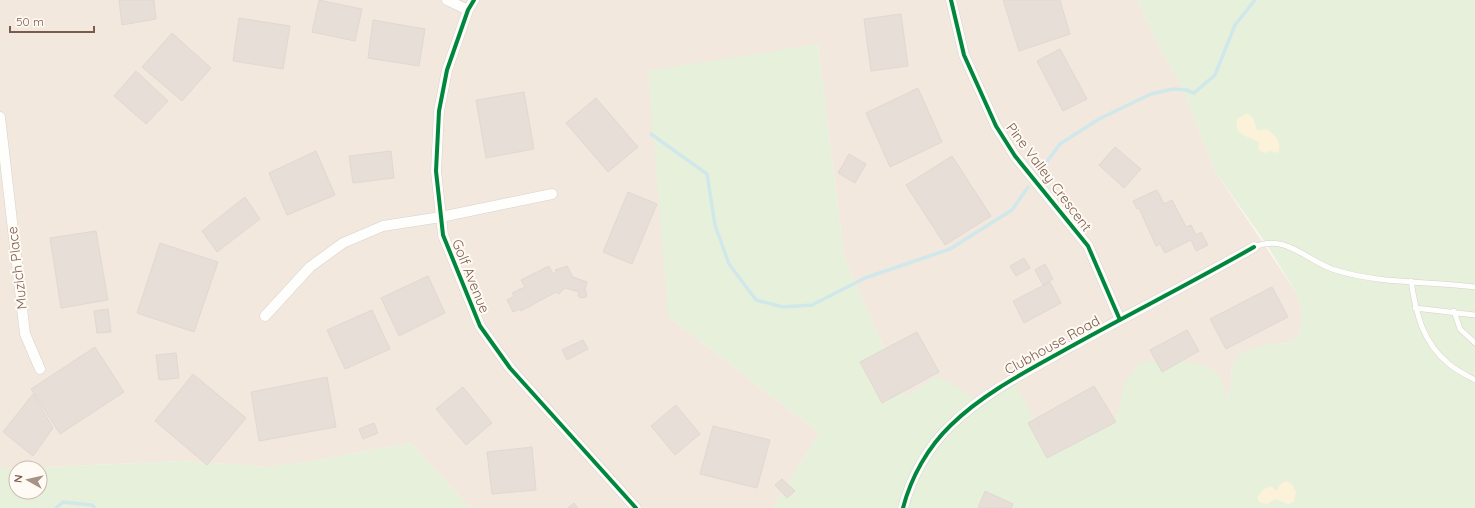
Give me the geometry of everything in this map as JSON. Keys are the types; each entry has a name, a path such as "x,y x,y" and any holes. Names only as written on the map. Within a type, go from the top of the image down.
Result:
{"street":[{"path":"447,0 468,10"},
{"name":"Golf Avenue","path":"474,0 468,10 447,70 438,112 436,171 443,235 480,326 515,374 636,508"},
{"name":"Pine Valley Crescent","path":"951,0 964,55 996,126 1015,156 1088,246 1120,320"},
{"name":"Muzich Place","path":"0,117 25,334 40,369"},
{"path":"265,316 310,267 343,243 383,226 441,218 552,194"},
{"name":"Clubhouse Road","path":"903,508 917,471 928,452 951,425 982,400 1010,381 1254,247"}],"lane":[{"path":"1254,247 1276,242 1334,269 1361,276 1475,287"},
{"path":"1411,281 1415,308 1424,332 1448,364 1475,380"},
{"path":"1415,308 1475,314"},
{"path":"1454,311 1460,329 1475,343"}],"shaded area":[{"path":"0,0 1137,0 1160,49 1180,82 1215,171 1297,294 1302,312 1300,334 1288,343 1264,345 1232,367 1230,391 1226,399 1175,457 905,397 844,257 818,44 668,316 819,433 773,508 470,508 411,443 313,461 269,467 182,461 48,467 48,460 8,460 8,469 0,469"}],"green space":[{"path":"1137,0 1475,0 1475,508 773,508 819,433 668,316 648,71 818,44 844,257 905,397 934,377 947,380 976,401 1002,385 1016,385 1039,428 1094,429 1118,413 1124,384 1140,362 1173,361 1208,367 1216,372 1222,380 1227,398 1230,391 1232,367 1241,353 1264,345 1288,343 1300,334 1302,312 1297,294 1267,245 1215,171 1180,82 1160,49"},
{"path":"411,443 470,508 0,508 0,469 8,468 8,500 48,500 48,467 183,461 269,467 313,461"}],"sand":[{"path":"1247,113 1253,118 1257,130 1267,129 1279,142 1280,146 1278,153 1270,151 1266,153 1260,151 1258,148 1259,143 1256,140 1240,133 1236,125 1237,119"},
{"path":"1286,481 1292,484 1296,492 1294,502 1288,504 1275,499 1267,504 1259,502 1257,497 1264,489 1272,486 1275,491 1278,489 1279,485"}],"building":[{"path":"119,0 154,0 156,19 122,25"},
{"path":"319,0 362,9 355,41 312,32"},
{"path":"1003,0 1060,0 1070,34 1019,51"},
{"path":"901,14 908,66 871,71 864,19"},
{"path":"239,18 290,26 283,69 233,61"},
{"path":"373,20 425,29 419,66 368,58"},
{"path":"172,33 211,68 182,101 142,67"},
{"path":"1060,49 1087,99 1063,111 1037,61"},
{"path":"136,71 168,101 146,124 114,96"},
{"path":"918,88 942,142 890,167 866,113"},
{"path":"524,92 534,149 486,158 476,100"},
{"path":"596,98 638,147 608,172 566,123"},
{"path":"1115,147 1141,169 1124,188 1099,165"},
{"path":"316,151 335,195 287,215 269,173"},
{"path":"391,151 394,178 353,183 349,156"},
{"path":"849,154 866,164 855,183 838,173"},
{"path":"952,156 991,216 945,245 906,185"},
{"path":"1157,190 1164,204 1172,200 1186,227 1191,225 1196,235 1201,232 1208,245 1196,251 1191,240 1165,253 1160,244 1156,246 1139,208 1137,209 1133,201"},
{"path":"628,192 657,204 632,264 603,252"},
{"path":"245,197 260,219 217,252 202,231"},
{"path":"96,231 108,300 61,308 50,238"},
{"path":"160,243 218,262 194,332 137,313"},
{"path":"1024,258 1030,268 1016,276 1010,266"},
{"path":"1045,264 1053,279 1043,285 1035,270"},
{"path":"549,266 553,274 557,271 555,270 567,266 573,277 587,282 585,290 587,294 586,297 580,298 578,296 579,292 565,288 559,294 556,292 521,311 520,309 513,312 507,300 514,296 512,293 525,287 521,280"},
{"path":"428,276 445,313 399,336 381,298"},
{"path":"1050,282 1061,303 1024,323 1013,301"},
{"path":"1272,287 1288,317 1226,349 1210,319"},
{"path":"108,309 111,332 97,333 94,311"},
{"path":"372,310 390,349 345,369 327,330"},
{"path":"1187,330 1199,351 1162,372 1150,350"},
{"path":"917,332 939,372 882,403 860,362"},
{"path":"583,340 588,349 567,360 562,350"},
{"path":"95,347 124,392 60,434 31,389"},
{"path":"176,353 179,378 159,380 156,355"},
{"path":"193,374 246,418 207,465 155,421"},
{"path":"327,377 336,427 259,441 251,392"},
{"path":"1094,386 1116,422 1047,458 1028,423"},
{"path":"463,387 492,423 466,445 436,409"},
{"path":"33,394 53,428 33,456 3,432"},
{"path":"676,405 700,434 675,455 651,426"},
{"path":"374,423 378,433 363,439 359,429"},
{"path":"713,426 770,440 757,488 700,474"},
{"path":"532,447 536,490 492,494 487,452"},
{"path":"782,479 795,491 787,498 775,485"},
{"path":"985,491 1013,504 1011,508 978,508"},
{"path":"574,503 578,508 568,508"}],"waterway":[{"path":"1040,171 1060,144 1099,119 1151,94 1173,89 1186,90 1194,93 1215,75 1235,25 1255,0"},
{"path":"651,134 707,174 715,225 729,264 756,300 783,307 812,305 865,278 950,249 1012,210 1028,187"},
{"path":"56,508 63,502 92,505 95,508"}],"cycle path":[{"path":"474,0 468,10 447,70 439,111 436,171 443,235 480,326 510,368 636,508"},
{"path":"951,0 964,55 996,126 1015,156 1088,246 1120,320"},
{"path":"903,508 906,496 921,463 935,443 951,425 978,402 1039,364 1254,247"}]}
